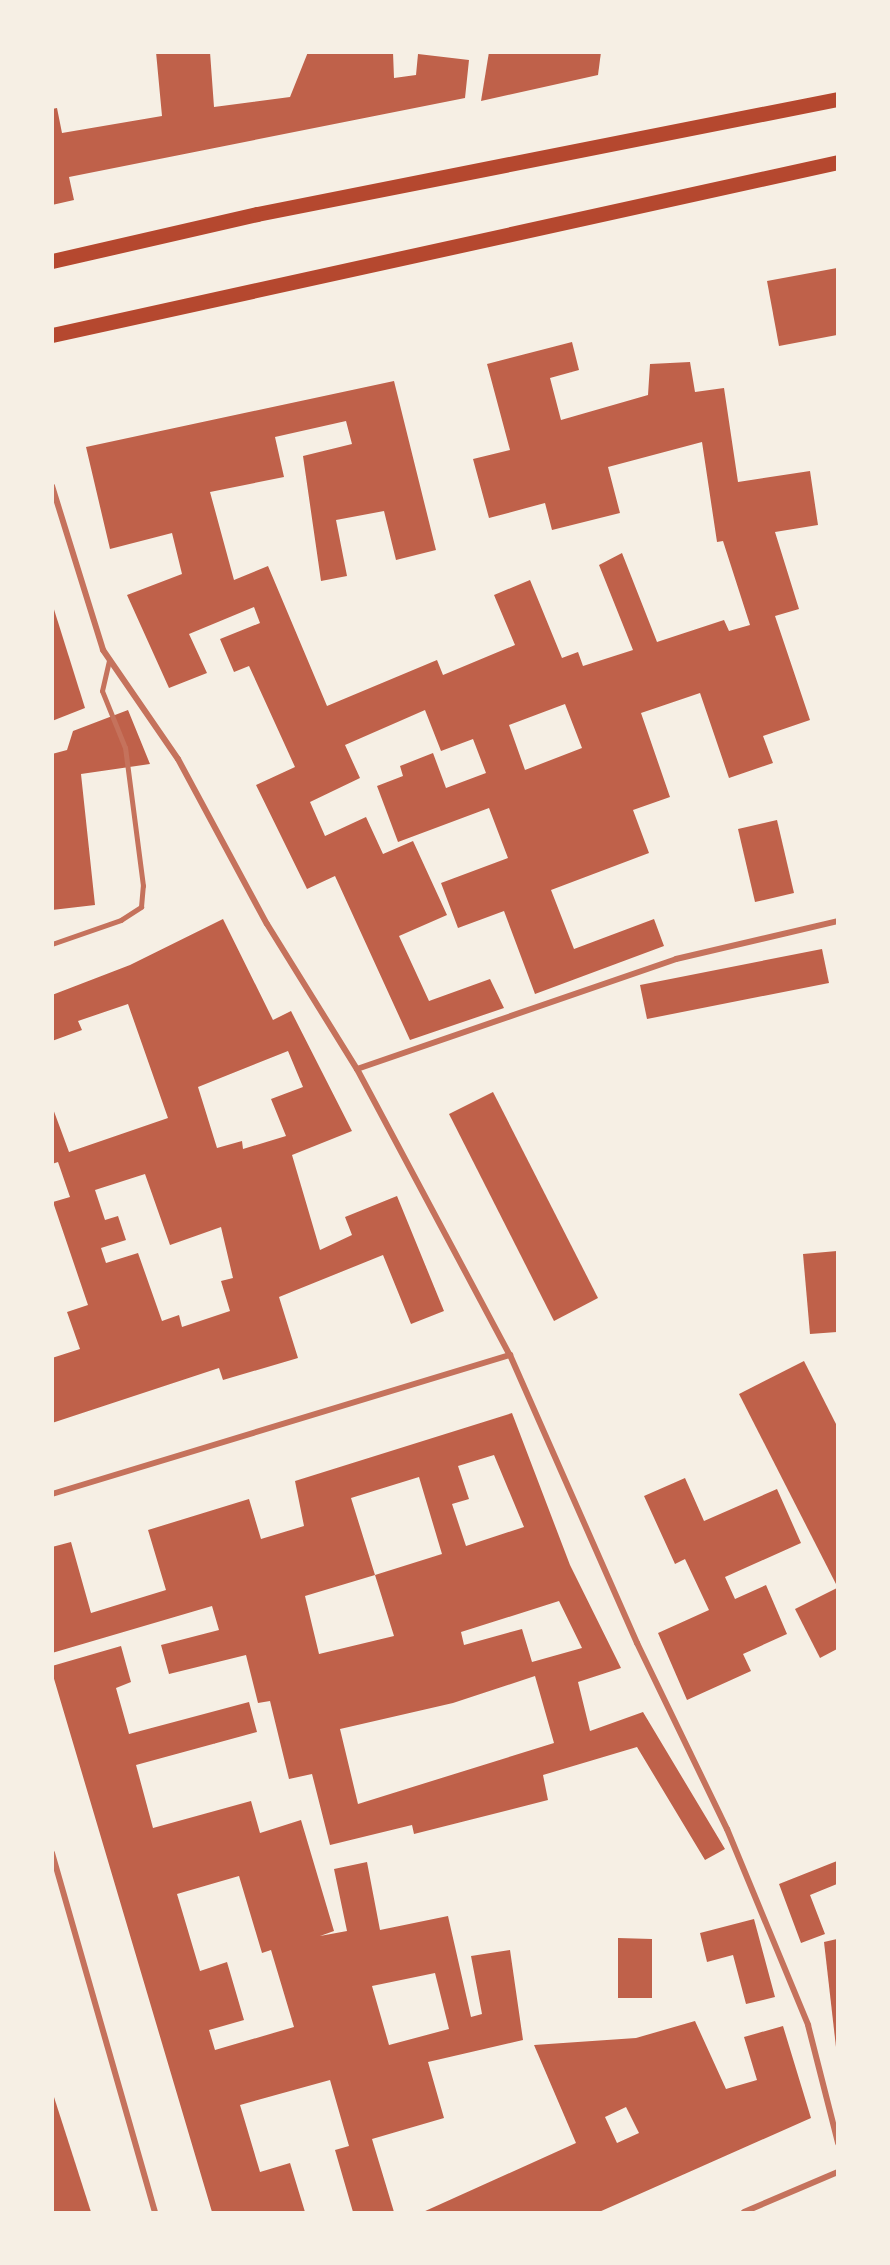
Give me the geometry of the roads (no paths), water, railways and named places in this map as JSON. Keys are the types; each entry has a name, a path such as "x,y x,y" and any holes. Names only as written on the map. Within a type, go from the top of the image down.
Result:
{"main road":[{"path":"52,261 257,214 837,99"},
{"path":"52,335 837,162"}],"street":[{"path":"52,486 103,650 178,759 267,924 357,1069 510,1355 637,1643 732,1840 808,2025 837,2143"},
{"path":"357,1069 676,959 837,921"},
{"path":"52,1494 510,1355"},
{"path":"52,1853 155,2212"},
{"path":"744,2212 837,2172"}],"lane":[{"path":"52,944 121,920 141,906 143,886 125,748 102,691 110,660"}]}
